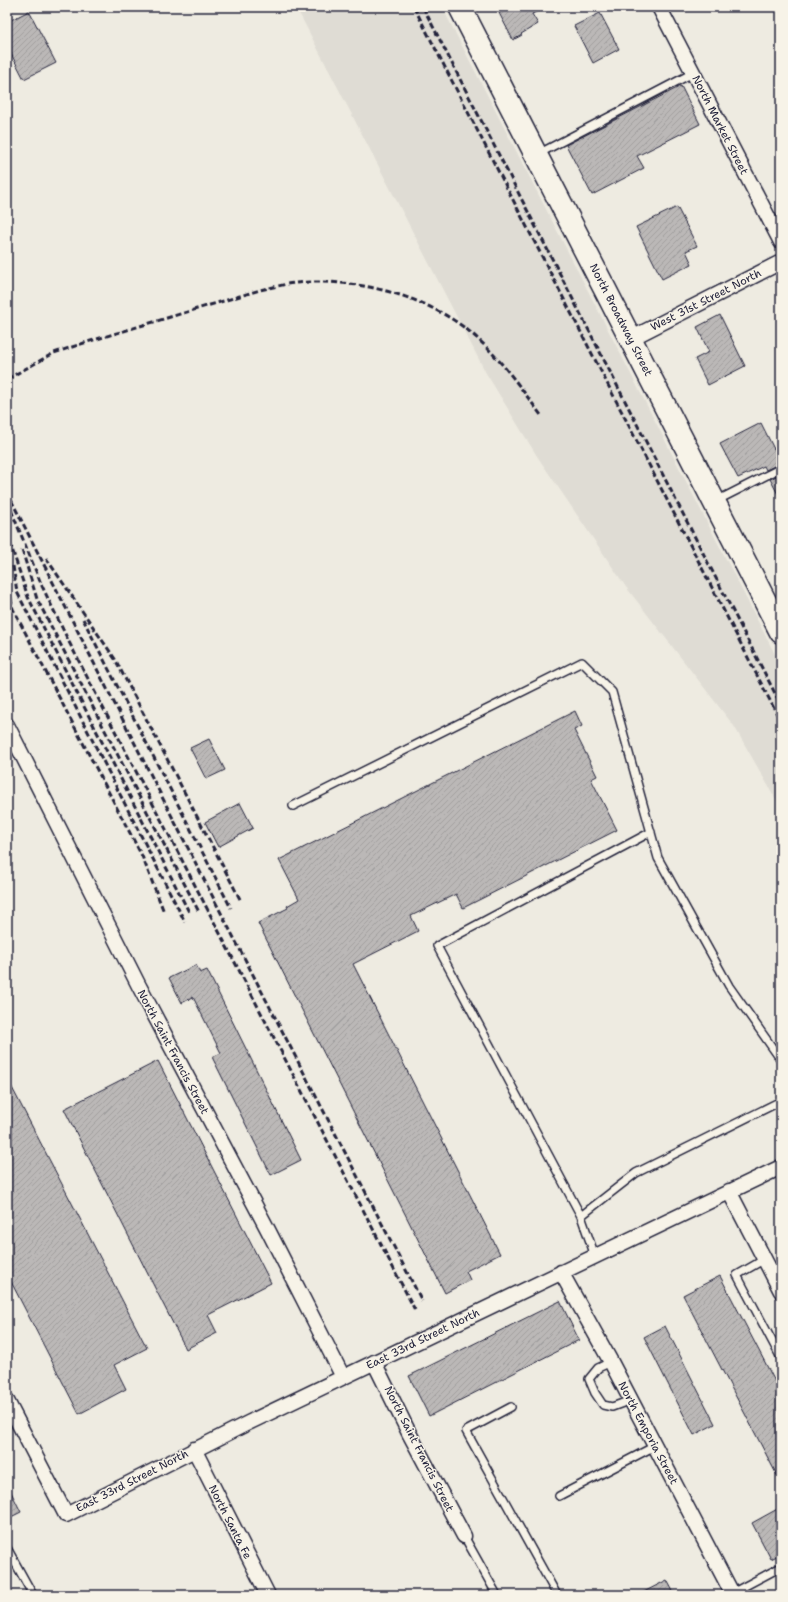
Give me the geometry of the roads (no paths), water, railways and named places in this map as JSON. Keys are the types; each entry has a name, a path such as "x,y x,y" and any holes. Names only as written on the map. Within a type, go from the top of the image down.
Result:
{"main road":[{"name":"North Broadway Street","path":"460,7 781,632"}],"street":[{"name":"North Market Street","path":"659,7 781,242"},
{"name":"West 31st Street North","path":"630,339 781,262"},
{"name":"North Saint Francis Street","path":"7,725 139,986 263,1221 343,1377"},
{"name":"East 33rd Street North","path":"7,1401 66,1515 194,1449 781,1167"},
{"path":"729,1191 781,1291"},
{"name":"North Emporia Street","path":"561,1272 631,1400 732,1594"},
{"name":"North Saint Francis Street","path":"374,1362 409,1433 464,1536"},
{"name":"North Santa Fe","path":"194,1449 268,1595"}],"lane":[{"path":"536,154 693,72"},
{"path":"714,502 781,468"},
{"path":"293,806 582,662 612,692 658,858 729,986 781,1060"},
{"path":"595,1256 581,1216 437,946 651,832"},
{"path":"581,1216 636,1173 781,1101"},
{"path":"765,1259 737,1275 781,1358"},
{"path":"610,1362 598,1368 589,1379 595,1393 603,1405 612,1407 631,1400"},
{"path":"510,1407 466,1431 558,1595"},
{"path":"559,1496 655,1446"},
{"path":"464,1536 497,1595"},
{"path":"7,1548 33,1595"},
{"path":"732,1594 781,1567"}],"railway":[{"path":"414,7 781,722"},
{"path":"423,7 781,705"},
{"path":"7,379 54,353 260,290 287,284 311,282 337,283 363,286 414,300 438,311 460,324 496,357 541,415"},
{"path":"7,492 219,909 422,1301"},
{"path":"11,510 42,586 69,642 415,1310"},
{"path":"7,534 28,597 190,914"},
{"path":"22,550 37,599 199,912"},
{"path":"46,558 115,659 241,901"},
{"path":"13,566 17,592 185,922"},
{"path":"7,580 13,609 142,856 164,912"},
{"path":"83,619 231,908"}]}
